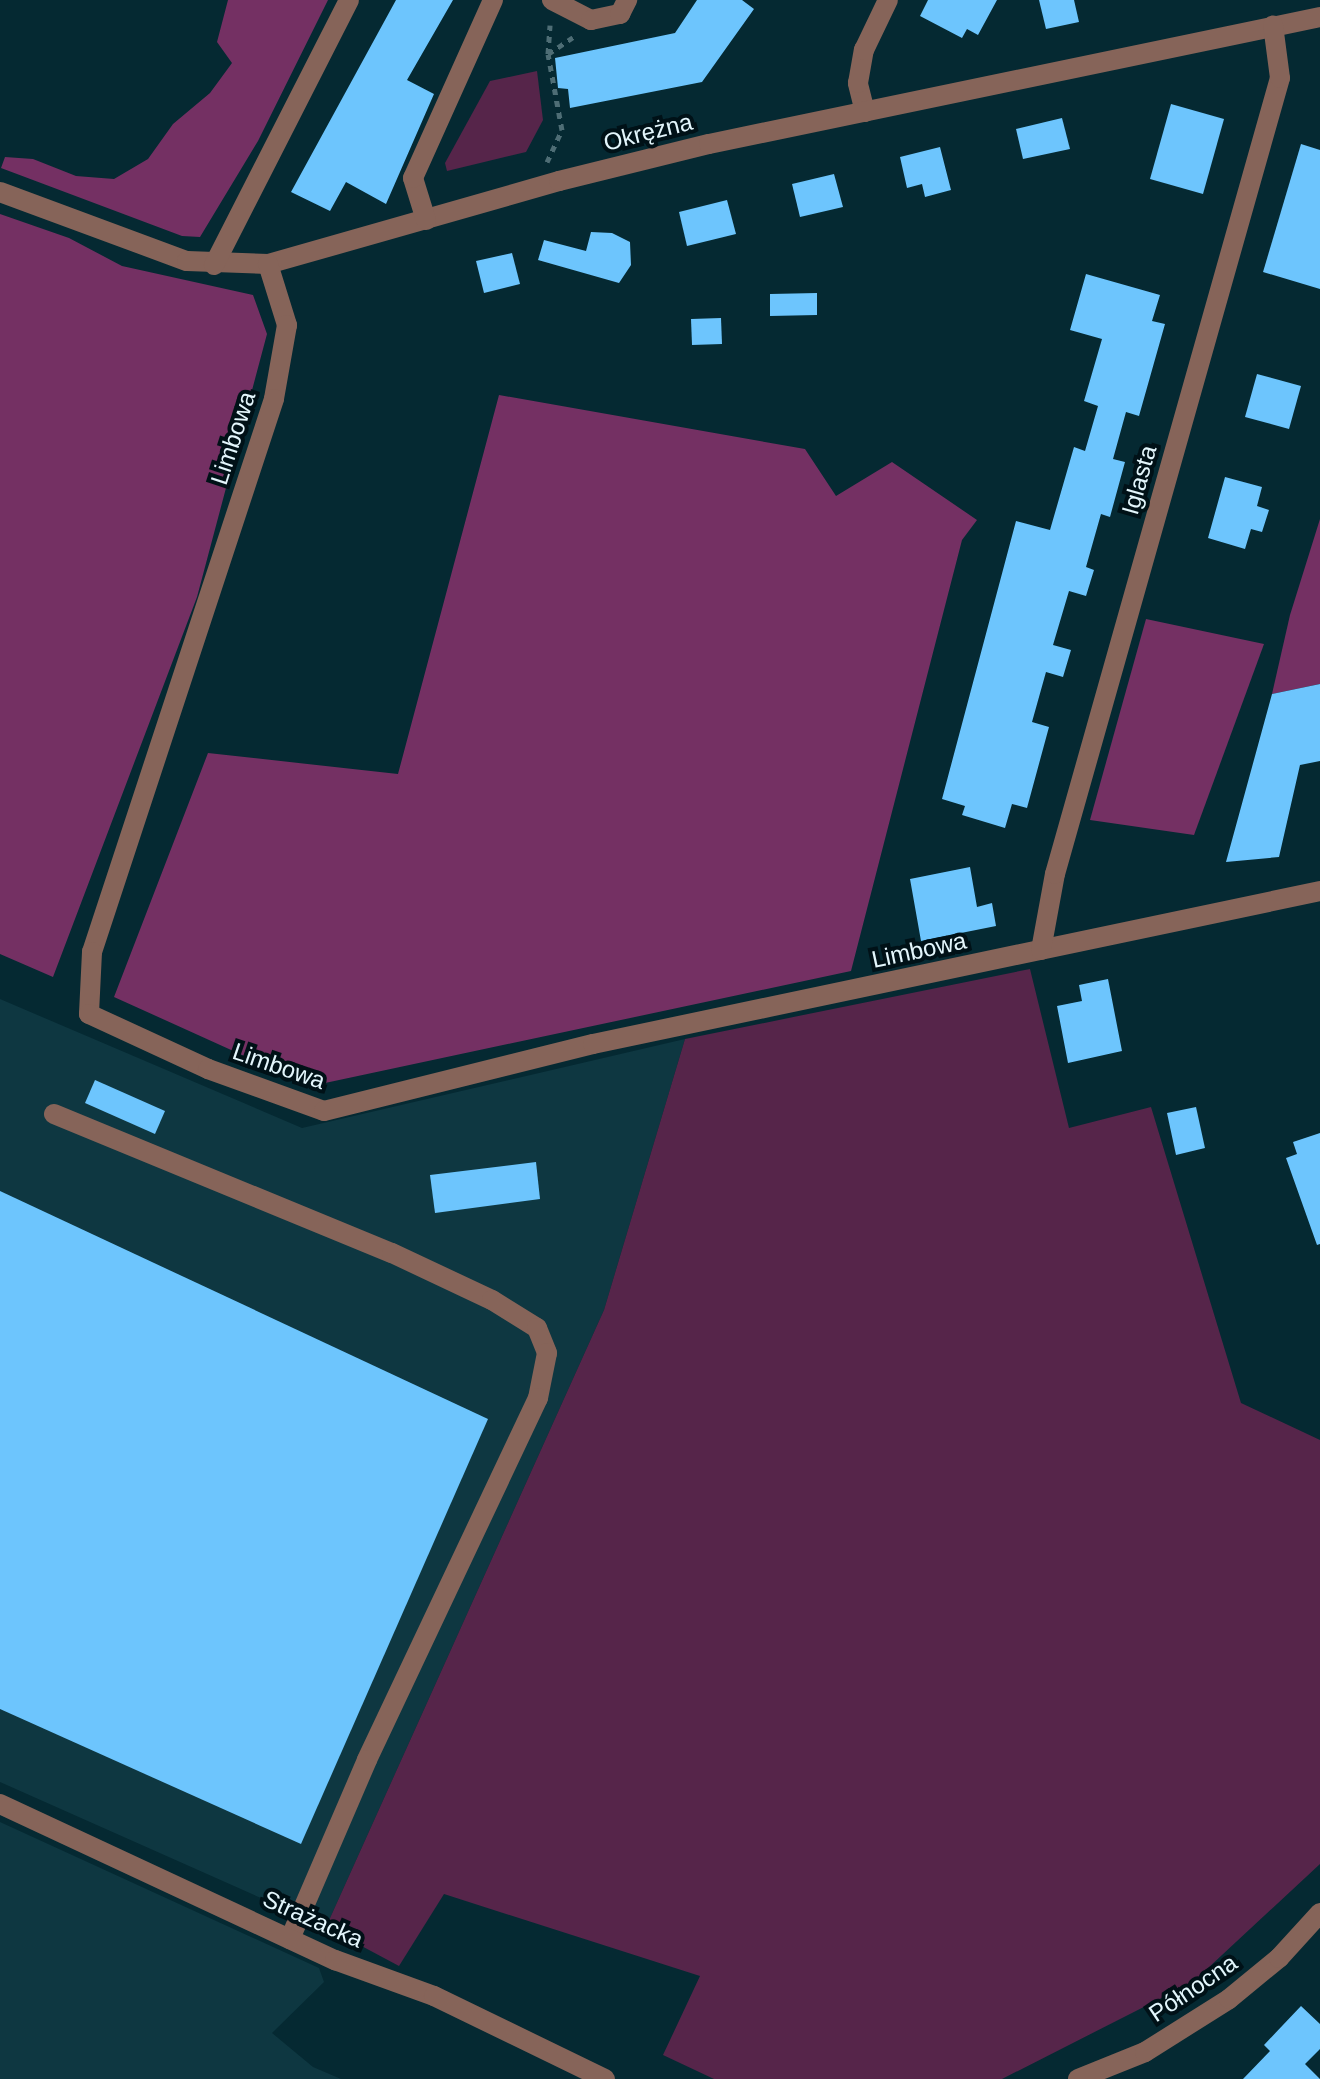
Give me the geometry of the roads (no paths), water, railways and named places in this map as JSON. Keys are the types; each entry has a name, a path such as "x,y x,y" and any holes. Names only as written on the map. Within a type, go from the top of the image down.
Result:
{"street":[{"path":"214,265 349,0"},
{"path":"426,220 413,178 493,0"},
{"path":"555,1 591,20 620,14 627,0"},
{"path":"865,112 858,83 864,50 888,0"},
{"name":"Okrężna","path":"0,192 143,247 214,265 268,264 559,181 865,112 1320,17"},
{"name":"Iglasta","path":"1041,950 1055,874 1280,78 1273,25"},
{"name":"Limbowa","path":"268,264 287,325 274,399 92,952 89,1014 208,1069 324,1111 593,1044 1320,891"},
{"path":"54,1114 392,1253 492,1300 537,1328 547,1353 538,1398 367,1760 290,1939"},
{"name":"Strażacka","path":"0,1804 290,1939 434,1996 605,2079"},
{"name":"Północna","path":"1078,2079 1145,2052 1229,1999 1279,1958 1320,1913"}]}
